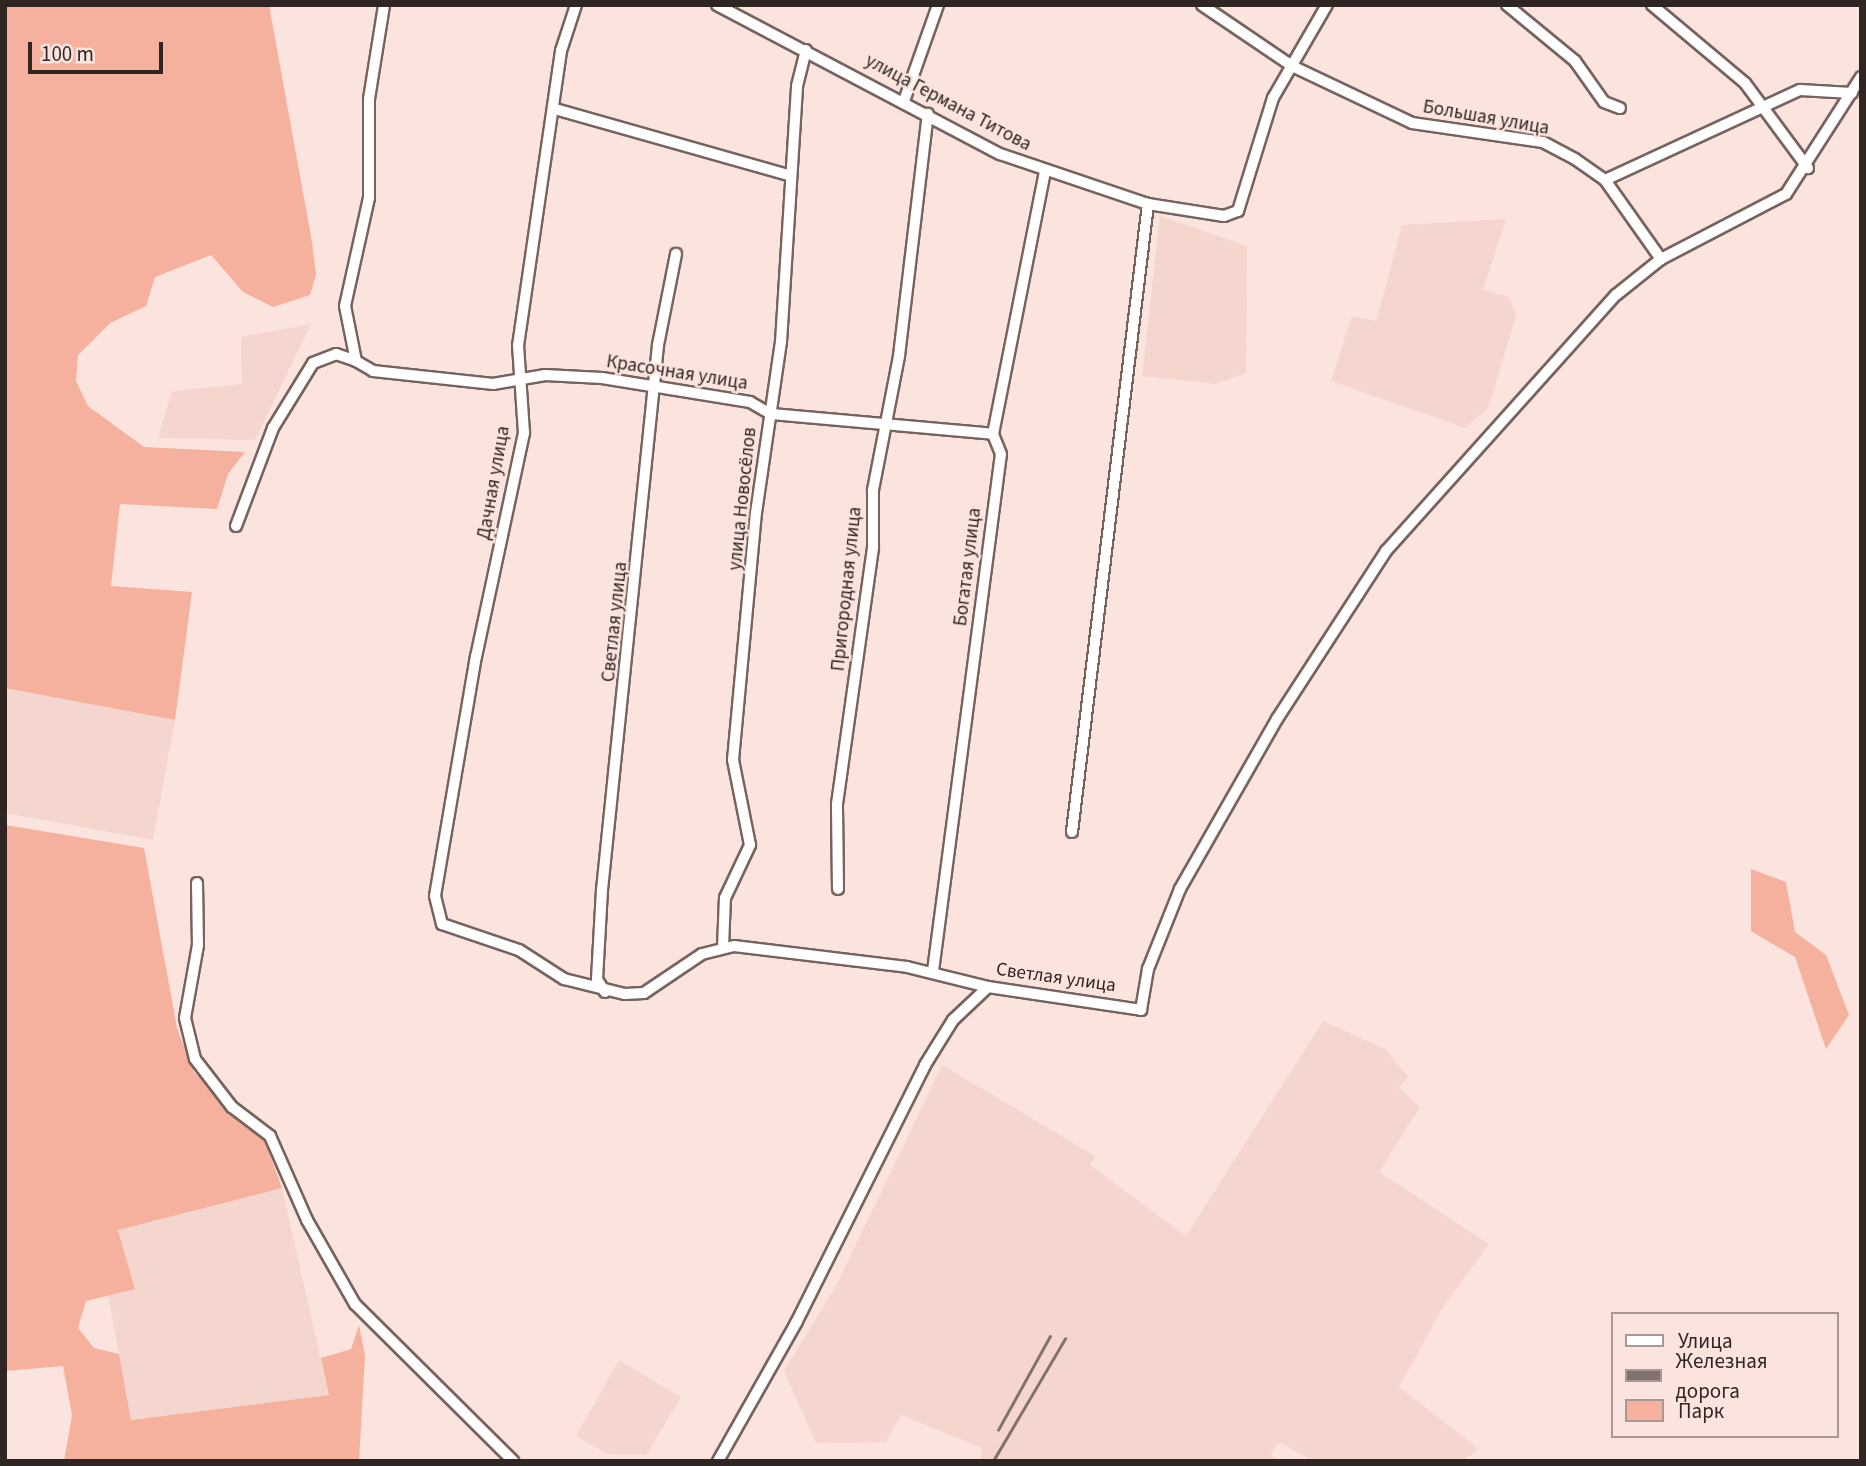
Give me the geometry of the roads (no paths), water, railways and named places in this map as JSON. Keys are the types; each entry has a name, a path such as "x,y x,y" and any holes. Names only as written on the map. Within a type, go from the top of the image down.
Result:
{"street":[{"path":"356,361 345,306 369,198 369,99 384,5"},
{"name":"Дачная улица","path":"576,5 561,51 555,109 518,345 524,433 438,862 435,896 442,924 519,950 564,979 606,992"},
{"name":"улица Германа Титова","path":"717,5 1045,171 1148,204 1224,216 1238,211 1245,196 1265,119 1292,66"},
{"path":"904,101 938,5"},
{"name":"Большая улица","path":"1202,5 1292,66 1412,123 1543,142 1605,180 1661,259"},
{"path":"1292,66 1327,5"},
{"path":"1507,5 1575,61 1604,102 1620,108"},
{"path":"1652,5 1745,83 1765,106 1808,168"},
{"name":"улица Новосёлов","path":"723,947 725,898 750,845 733,760 781,342 788,175 806,50"},
{"path":"1661,259 1766,210 1808,168 1861,77"},
{"path":"1605,180 1800,90 1852,93"},
{"path":"555,109 788,175"},
{"name":"Пригородная улица","path":"838,889 836,804 886,421 906,295 928,114"},
{"name":"Богатая улица","path":"933,971 1001,454 993,434 1045,171"},
{"path":"1072,832 1148,204"},
{"name":"Светлая улица","path":"606,992 597,979 601,902 655,388 676,254"},
{"name":"Светлая улица","path":"723,947 933,971 988,987 1141,1010 1148,969 1180,889 1362,584 1616,295 1661,259"},
{"name":"Красочная улица","path":"236,526 274,428 313,363 336,354 373,371 431,379 493,384 519,379 602,378 750,402 771,414 886,421 993,434"},
{"path":"197,883 198,945 185,1018 195,1059 232,1107 270,1136 307,1220 355,1304 513,1461"},
{"path":"606,992 644,993 723,947"},
{"path":"719,1461 796,1323 925,1065 953,1020 988,987"}],"railway":[{"path":"998,1430 1050,1336"},
{"path":"993,1461 1065,1339"}]}
